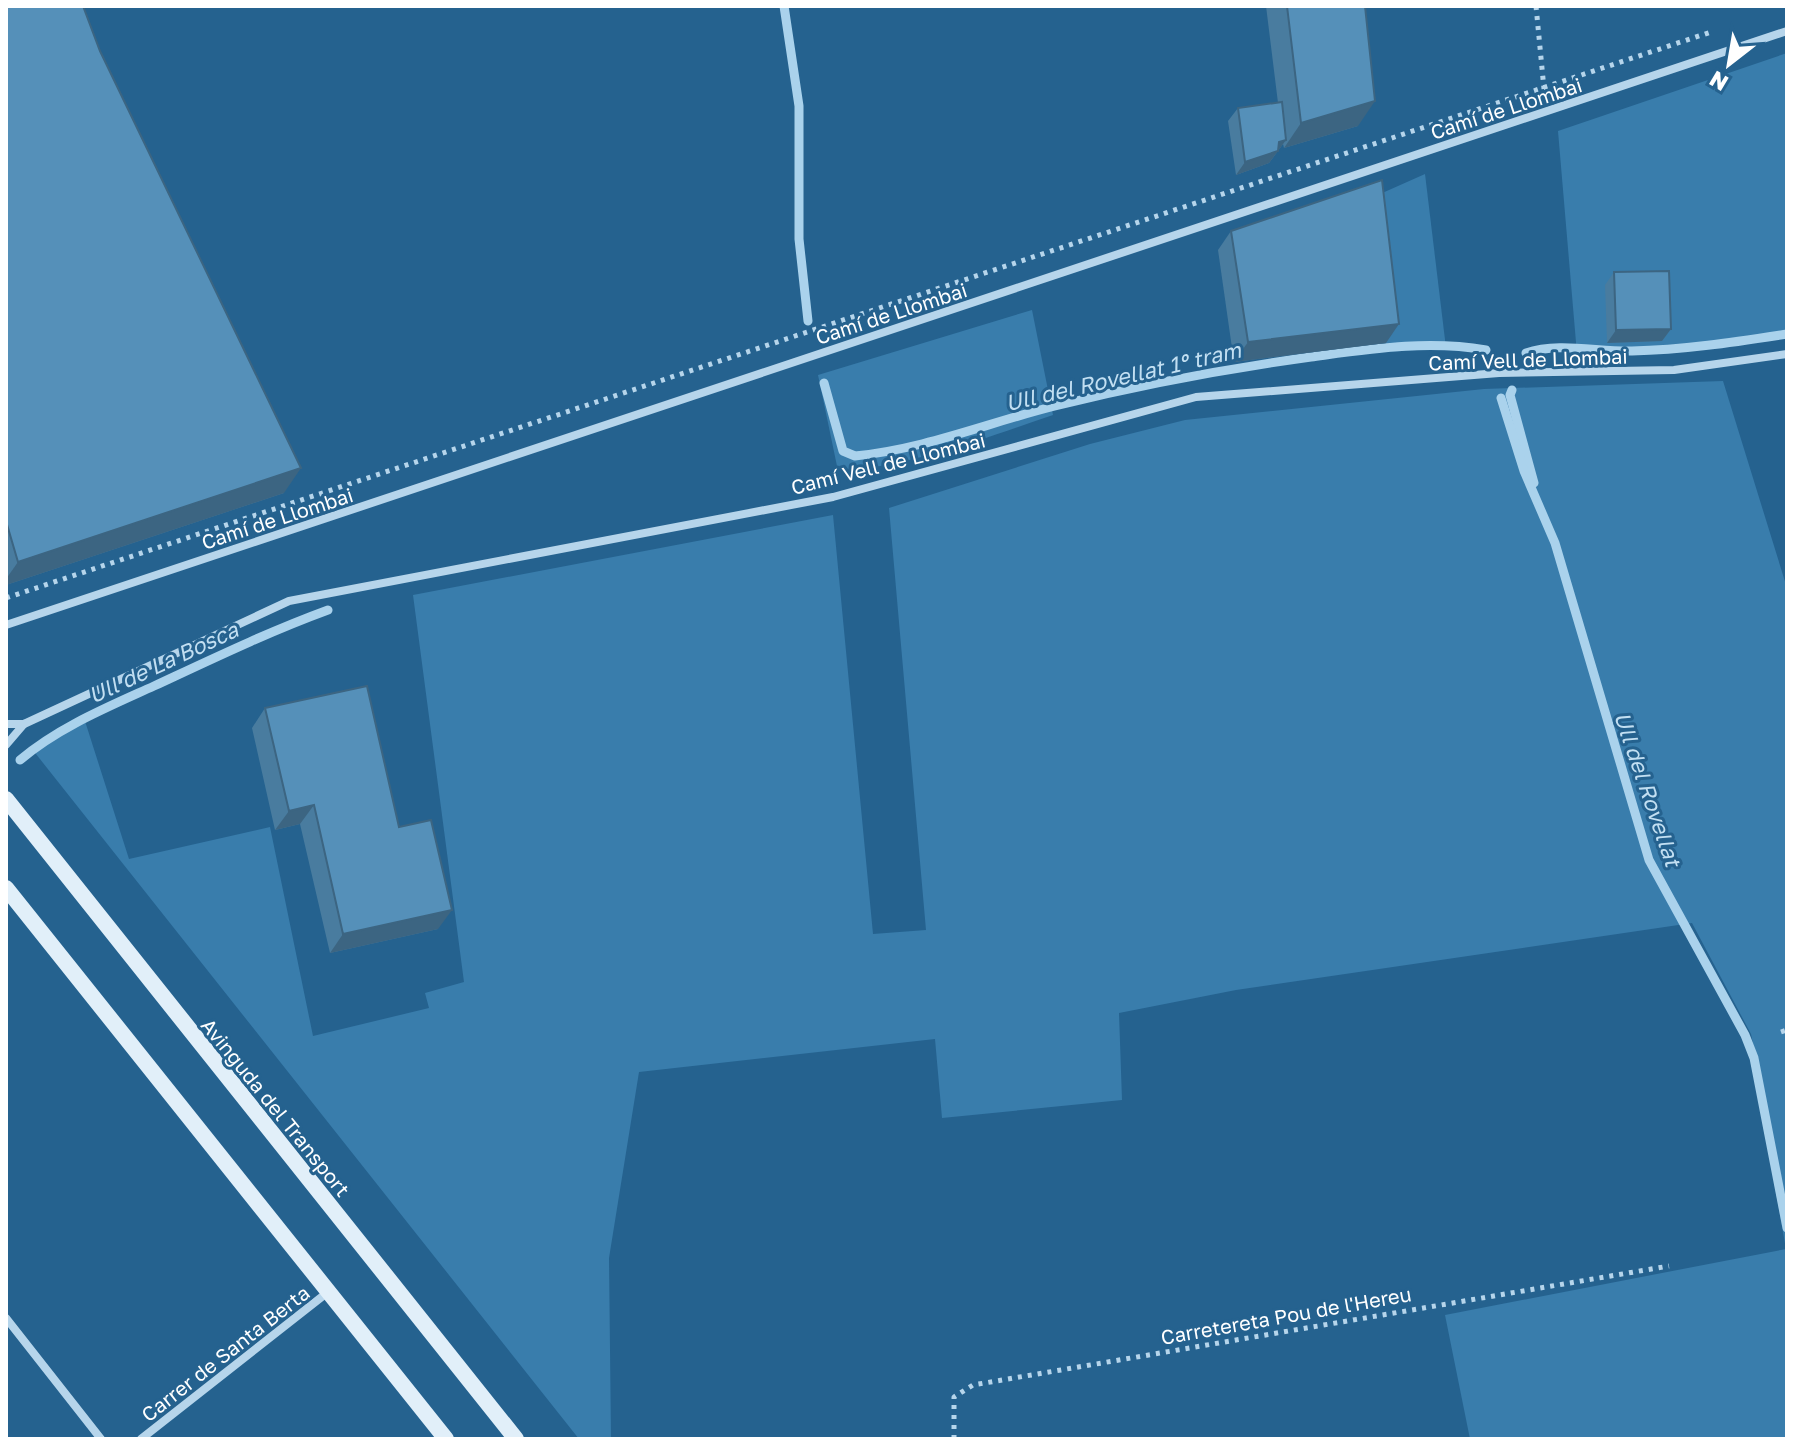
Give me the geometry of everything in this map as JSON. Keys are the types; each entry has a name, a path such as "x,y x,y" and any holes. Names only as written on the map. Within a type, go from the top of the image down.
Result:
{"main road":[{"name":"Avinguda del Transport","path":"6,799 516,1439"},
{"path":"6,888 446,1439"}],"street":[{"name":"Camí de Llombai","path":"6,625 1787,31"},
{"name":"Camí Vell de Llombai","path":"24,724 289,601 833,497 1196,397 1499,373 1674,370 1787,354"},
{"path":"6,724 24,724"},
{"path":"6,745 24,724"},
{"name":"Carrer de Santa Berta","path":"141,1439 328,1292"},
{"path":"6,1318 101,1439"}],"path":[{"path":"1536,6 1547,112"},
{"path":"6,598 1726,27"},
{"name":"Carretereta Pou de l'Hereu","path":"954,1439 954,1397 973,1385 1669,1266"}],"shaded area":[{"path":"1787,53 1787,338 1674,353 1577,354 1558,131"},
{"path":"1425,174 1446,348 1387,352 1371,198"},
{"path":"1032,310 1053,415 923,457 843,471 837,466 818,375"},
{"path":"1723,381 1787,588 1787,1439 1470,1439 1445,1315 1786,1249 1758,1092 1763,1091 1751,1034 1692,923 1236,990 1119,1013 1122,1100 942,1118 935,1039 639,1072 609,1258 611,1439 579,1439 32,749 84,718 129,859 270,827 313,1036 429,1008 425,993 464,982 413,595 833,515 873,934 926,930 889,508 1090,444 1185,420 1484,389"}],"building":[{"path":"6,6 83,6 100,51 301,468 18,562 6,521"},
{"path":"1287,6 1365,6 1375,101 1301,123"},
{"path":"1282,102 1286,140 1279,142 1278,151 1245,162 1238,108"},
{"path":"1382,180 1399,324 1248,342 1231,231"},
{"path":"1669,271 1671,329 1616,330 1614,272"},
{"path":"367,686 399,827 431,820 452,910 343,934 314,805 289,811 265,708"}],"waterway":[{"name":"Ull del Rovellat 1º tram","path":"784,6 799,106 799,239 808,321"},
{"path":"1526,353 1551,348 1619,351 1671,349 1787,334"},
{"name":"Ull del Rovellat 1º tram","path":"824,383 843,451 855,456 931,442 1087,398 1247,367 1399,347 1442,346 1486,350"},
{"path":"1512,390 1510,395 1534,483"},
{"name":"Ull del Rovellat","path":"1501,398 1524,471 1555,543 1649,860 1745,1035 1754,1058 1787,1228"},
{"name":"Ull de La Bosca","path":"20,760 51,737 102,710 240,646 328,610"}]}
